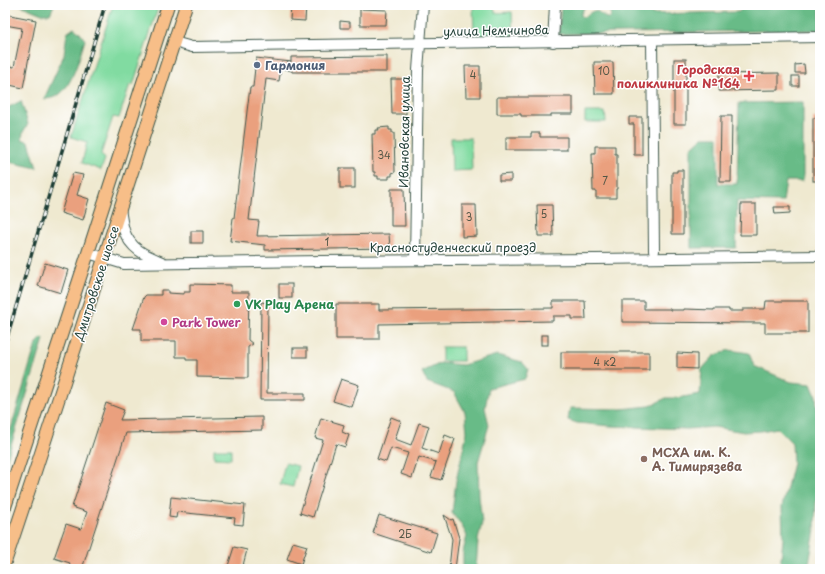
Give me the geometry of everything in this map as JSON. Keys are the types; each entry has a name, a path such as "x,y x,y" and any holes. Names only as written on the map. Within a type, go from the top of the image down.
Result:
{"main road":[{"name":"Дмитровское шоссе","path":"5,507 168,5"},
{"name":"Дмитровское шоссе","path":"5,562 186,5"}],"street":[{"name":"Ивановская улица","path":"415,260 417,117 423,5"},
{"path":"553,42 555,5"},
{"name":"улица Немчинова","path":"174,42 192,46 820,38"},
{"path":"652,40 654,251"},
{"path":"120,208 124,230 130,243 136,250 165,264"},
{"name":"Красностуденческий проезд","path":"88,253 124,264 820,256"}],"green space":[{"path":"20,5 54,5 50,14 42,14"},
{"path":"113,5 159,5 133,85 130,84 119,118 113,117 101,154 105,159 101,170 82,163 87,142 71,137"},
{"path":"473,5 494,5 495,13 512,12 513,37 474,38"},
{"path":"561,5 586,5 581,13 581,16 584,17 595,11 606,18 609,18 611,16 607,5 649,5 649,11 652,14 739,12 742,5 820,5 820,30 559,34"},
{"path":"74,28 85,40 75,71 62,92 55,97 44,99 64,55 67,33"},
{"path":"21,101 28,124 23,132 22,139 29,142 37,168 5,161 5,112 7,108"},
{"path":"803,102 803,181 786,181 783,202 737,201 736,248 691,248 691,148 703,137 718,137 718,184 737,184 739,103"},
{"path":"585,112 605,112 606,122 585,122"},
{"path":"451,138 471,138 472,170 452,171"},
{"path":"42,338 44,339 5,465 5,444 7,442 33,354 37,343"},
{"path":"442,347 463,347 463,361 442,361"},
{"path":"729,350 749,353 754,366 791,382 811,384 816,396 820,442 820,490 816,501 815,530 808,569 780,569 783,539 782,507 793,463 792,443 777,428 744,432 714,427 687,429 611,426 577,423 568,420 570,408 621,409 650,406 666,398 678,398 700,394 702,369 714,356"},
{"path":"497,355 522,362 528,369 525,379 489,388 485,408 489,425 478,462 479,496 482,523 478,540 476,569 463,569 463,552 467,536 461,524 452,513 456,481 467,432 465,412 454,392 427,382 422,372 441,363 463,365"},
{"path":"214,449 231,449 231,459 214,458"},
{"path":"285,463 298,466 293,487 280,484"}],"building":[{"path":"291,5 306,5 305,21 290,20"},
{"path":"360,9 387,10 386,25 360,25"},
{"path":"5,14 36,20 23,88 5,84 5,65 14,67 22,28 5,25"},
{"path":"340,21 350,22 350,28 340,28"},
{"path":"387,56 387,72 292,72 281,68 279,81 266,79 249,220 259,221 257,236 389,234 390,248 265,250 265,245 230,241 250,87 253,87 256,58 291,62 291,57"},
{"path":"674,59 686,59 686,124 674,124"},
{"path":"594,62 613,62 614,94 595,94"},
{"path":"804,64 805,73 795,73 795,65"},
{"path":"465,66 480,66 480,97 466,97"},
{"path":"779,73 779,90 719,91 719,74"},
{"path":"792,76 799,76 799,86 792,86"},
{"path":"391,79 406,79 406,114 392,114"},
{"path":"497,97 573,97 573,114 521,116 521,114 497,114"},
{"path":"721,116 732,116 731,182 720,182"},
{"path":"629,117 642,117 642,155 634,155 634,124 629,124"},
{"path":"813,118 820,118 820,181 813,181"},
{"path":"389,127 389,130 392,130 392,133 394,133 395,172 392,173 392,176 389,176 389,179 378,179 378,176 375,176 375,172 373,172 372,134 375,134 375,130 379,130 378,128"},
{"path":"531,133 540,133 540,137 567,137 567,150 506,150 506,137 531,137"},
{"path":"595,146 615,146 615,154 617,154 616,198 596,198 596,191 593,191 592,153 595,153"},
{"path":"340,168 355,168 355,188 340,188"},
{"path":"677,170 683,170 683,234 672,234 672,172 677,172"},
{"path":"73,173 83,175 77,195 89,199 83,220 61,213"},
{"path":"511,174 511,181 499,181 499,175"},
{"path":"391,189 404,189 405,226 391,226"},
{"path":"741,204 756,204 756,235 740,235"},
{"path":"462,205 476,205 477,236 462,237"},
{"path":"537,205 552,205 553,236 538,236"},
{"path":"774,207 790,207 790,213 775,214"},
{"path":"191,231 203,231 203,243 191,243"},
{"path":"45,263 68,270 61,293 38,286"},
{"path":"190,284 231,285 231,292 249,292 248,340 253,344 248,347 248,378 197,377 197,360 186,360 186,357 176,357 176,341 141,341 141,329 133,329 146,295 161,295 161,290 168,290 168,293 184,294 184,292 190,292"},
{"path":"279,284 292,284 292,298 279,298"},
{"path":"553,301 585,301 586,319 572,319 572,316 553,316 553,321 379,324 379,339 336,339 336,304 379,304 379,310 553,308"},
{"path":"622,301 644,301 644,309 729,309 729,311 743,311 743,309 765,309 766,301 808,301 808,333 765,333 765,323 622,322"},
{"path":"261,302 268,303 267,393 305,393 305,400 260,400"},
{"path":"541,335 548,335 548,345 541,345"},
{"path":"293,348 307,348 307,357 293,357"},
{"path":"561,352 649,352 649,370 561,370"},
{"path":"677,353 697,354 697,369 677,368"},
{"path":"341,379 359,385 352,407 333,401"},
{"path":"106,403 124,410 120,420 262,417 262,430 126,433 82,569 68,569 70,563 54,558 66,524 81,529 87,512 72,507"},
{"path":"391,417 401,421 395,439 411,445 419,423 429,426 422,448 439,454 445,435 455,439 441,480 431,477 436,462 419,457 412,478 401,474 408,453 391,448 386,462 377,459"},
{"path":"321,418 344,425 342,432 349,435 345,447 336,444 313,517 300,513 323,440 315,438"},
{"path":"171,497 245,505 243,525 234,524 235,518 177,512 176,518 169,517"},
{"path":"379,515 437,533 431,552 373,533"},
{"path":"444,515 451,520 453,519 459,538 455,569 449,569 452,539"},
{"path":"293,542 307,546 301,564 287,559"},
{"path":"234,547 247,550 242,569 227,569"}],"railway":[{"path":"5,344 105,5"}],"place":[{"name":"Гармония","path":"257,65"},
{"name":"Городская поликлиника №164","path":"749,76"},
{"name":"VK Play Арена","path":"237,304"},
{"name":"Park Tower","path":"164,322"},
{"name":"МСХА им. К. А. Тимирязева","path":"644,459"}]}
